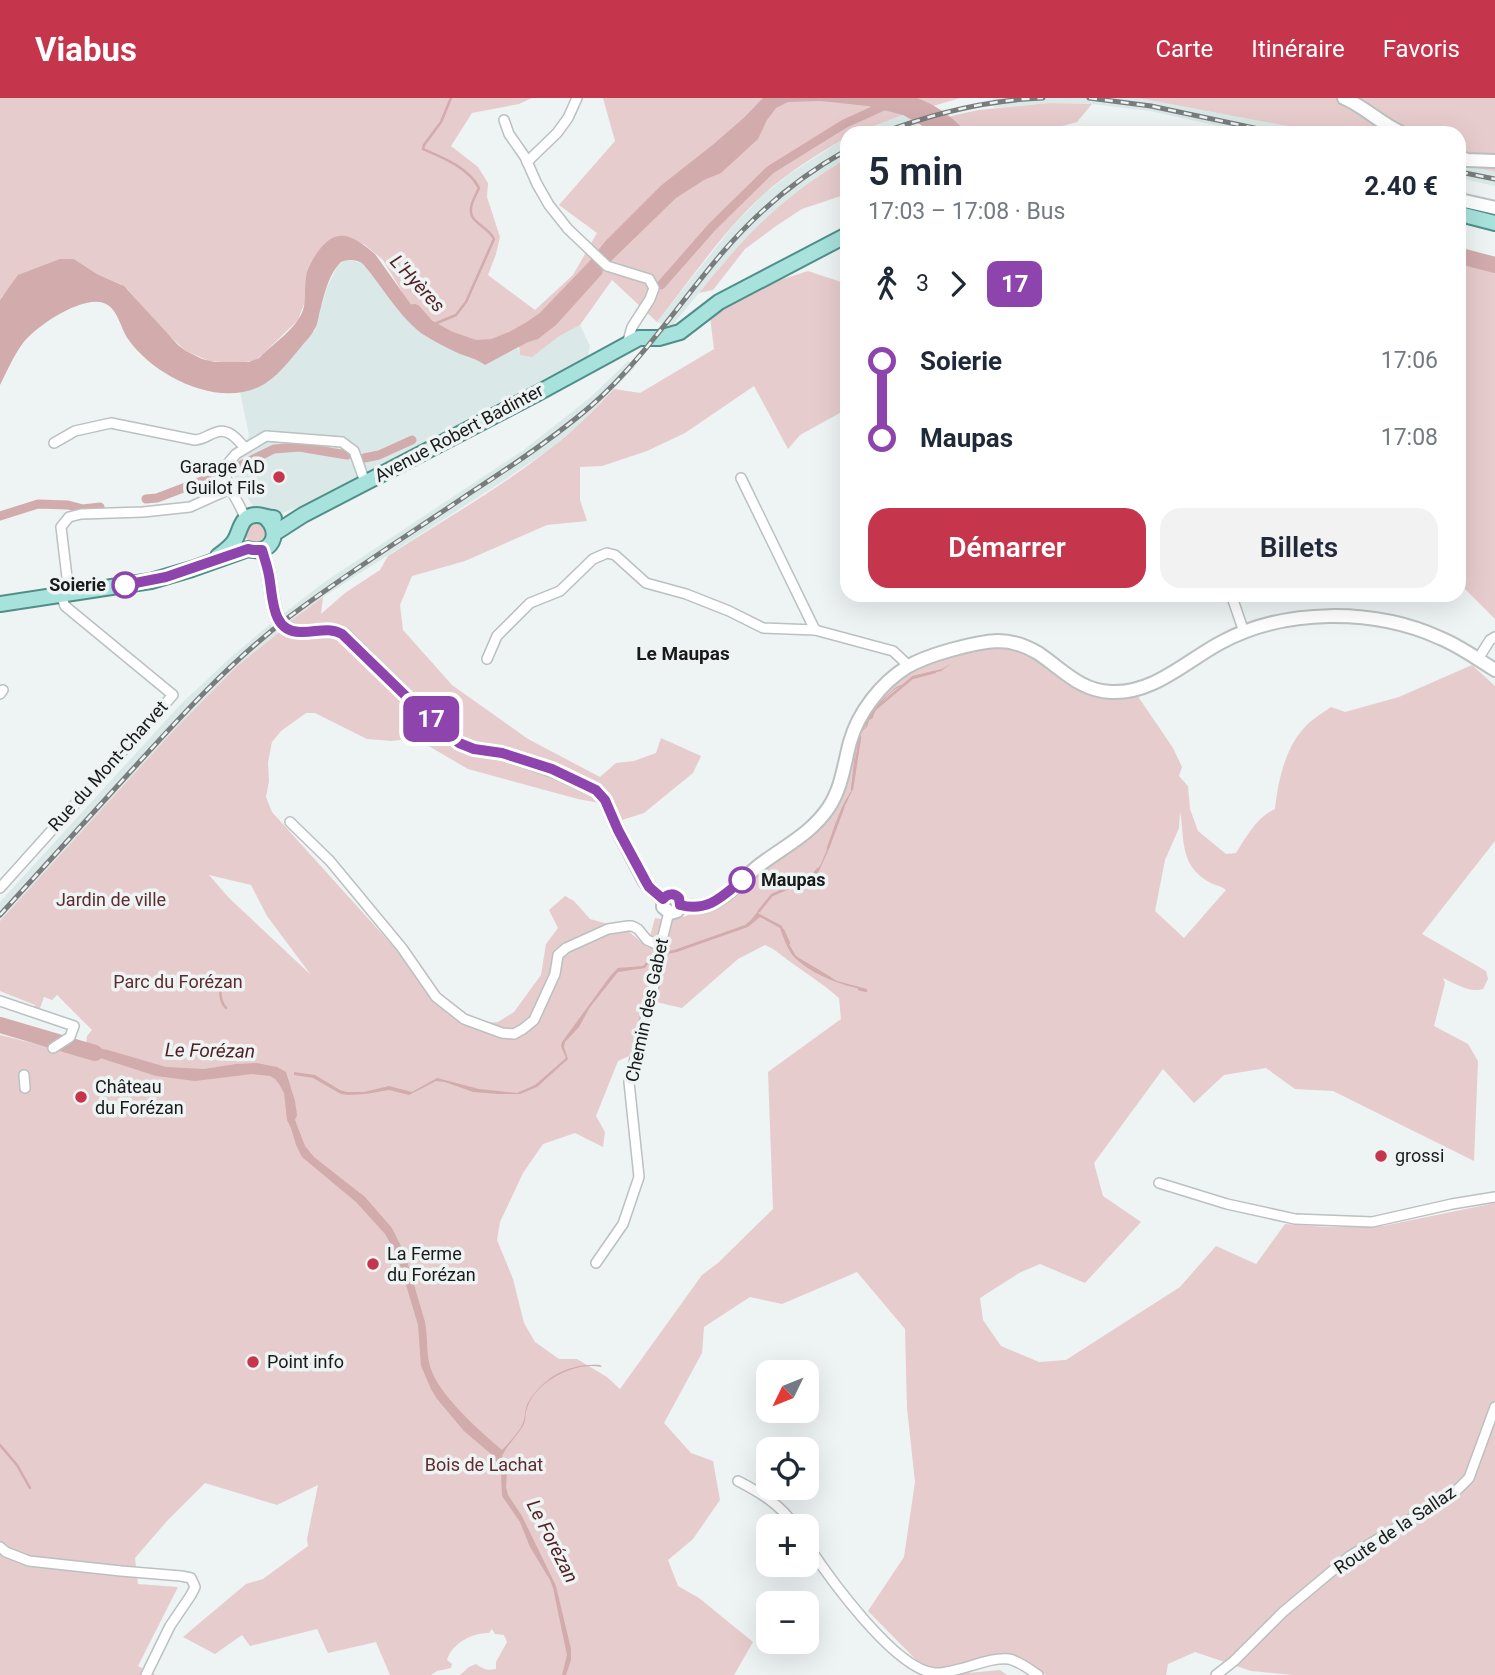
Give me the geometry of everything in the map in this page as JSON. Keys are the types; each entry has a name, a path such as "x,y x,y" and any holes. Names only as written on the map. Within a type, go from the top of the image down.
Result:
{"main road":[{"path":"1466,216 1495,223"},
{"name":"Avenue Robert Badinter","path":"275,533 303,515 639,338 659,338 680,332 715,305 840,239"},
{"path":"211,562 230,548 242,525 255,515 284,520 303,515"},
{"path":"0,604 159,579 271,544 275,533 272,524 265,517"},
{"path":"242,525 241,542 255,549"}],"street":[{"path":"527,162 557,133 568,118 577,98"},
{"path":"1344,98 1389,126"},
{"path":"504,120 509,134 549,205 568,229 607,266 649,279 654,288 621,347"},
{"path":"1466,160 1495,161"},
{"path":"1466,201 1495,208"},
{"path":"54,443 75,431 111,423 195,440 205,439 215,432 223,431 234,436 245,448"},
{"path":"242,525 243,512 225,475 230,459 266,436 342,442 354,452 365,482"},
{"path":"741,478 815,630"},
{"path":"65,594 61,527 69,517 190,507 230,489"},
{"path":"255,549 270,580 274,611 285,627 294,632 331,630 342,634 459,743 552,769 596,790 605,800 649,887 663,899 663,907 669,912 677,911 679,898 668,895 663,899"},
{"path":"487,659 496,636 530,603 560,591 593,559 607,553 615,555 646,583 686,594 763,628 815,630 893,650 909,666"},
{"name":"Rue du Mont-Charvet","path":"0,888 173,695 65,606 65,594"},
{"path":"1235,602 1244,632"},
{"path":"680,905 699,907 718,900 760,865 810,830 835,796 853,734 866,708 888,682 909,666 939,654 983,642 1000,641 1027,647 1079,684 1109,692 1129,691 1142,689 1156,682 1215,646 1244,632 1287,621 1343,617 1366,618 1423,631 1448,642 1495,670"},
{"path":"1478,659 1495,636"},
{"path":"290,822 330,860 402,948 436,997 464,1020 514,1034 523,1029 534,1020 555,974 558,955 566,948 608,929 632,926 662,949"},
{"name":"Chemin des Gabet","path":"596,1264 623,1224 639,1177 629,1082 669,912"},
{"path":"0,1002 74,1026 70,1037 53,1048"},
{"path":"24,1075 25,1088"},
{"path":"1159,1183 1227,1204 1295,1219 1372,1222 1495,1198"},
{"name":"Route de la Sallaz","path":"1216,1675 1234,1661 1283,1612 1350,1556 1454,1493 1469,1478 1495,1407"},
{"path":"738,1481 768,1498 786,1514"},
{"path":"0,1547 29,1561 191,1578 195,1587 170,1626 146,1675"},
{"path":"819,1560 867,1623 909,1662 933,1673 1009,1659 1038,1675"},
{"path":"1230,1675 1234,1661"}],"shaded area":[{"path":"774,98 888,98 931,112 957,126 923,126 903,115 868,106 820,101 788,102 776,108 758,139 721,173 704,180 676,198 604,266 602,274 556,325 538,339 485,365 421,333 398,309 363,264 349,260 341,262 332,274 317,325 311,334 282,369 259,387 224,393 206,390 170,376 139,353 110,307 97,302 74,307 38,328 20,348 0,385 0,300 18,275 60,259 74,259 97,274 124,286 186,351 215,362 249,362 259,358 298,320 304,306 307,271 324,244 338,236 352,238 375,254 427,327 459,344 475,348 493,347 513,339 545,319 667,191 719,150"},
{"path":"993,98 1138,98 1287,126 1218,126 1150,111 1092,104 1049,103 994,108"},
{"path":"903,115 920,124 916,126 874,126"},
{"path":"840,142 840,163 793,195 765,219 721,266 671,327 657,322 733,226 763,195"},
{"path":"1466,165 1495,172 1495,186 1466,179"},
{"path":"352,260 363,264 409,321 485,365 518,348 520,355 532,356 580,325 590,346 586,365 313,502 282,513 253,506 233,475 249,435 240,392 257,388 315,330 327,287 338,265"},
{"path":"628,361 635,367 579,425 550,449 323,597 285,625 279,617 326,581 525,449 592,396"},
{"path":"270,624 278,633 236,667 173,731 0,921 0,902 179,706"},
{"path":"952,663 941,671 913,677 908,682 912,676 942,669"},
{"path":"905,684 879,705 867,727 861,732 856,750 852,791 818,873 810,879 773,895 758,913 782,926 796,956 837,981 867,990 828,979 810,970 790,952 780,928 760,917 748,927 652,959 645,968 618,972 590,1007 579,1027 565,1042 568,1059 537,1087 520,1094 473,1092 436,1081 409,1095 389,1090 348,1095 341,1094 313,1078 294,1075 294,1072 315,1075 347,1092 364,1092 389,1086 412,1092 437,1078 479,1089 517,1093 535,1085 566,1058 562,1042 618,968 643,966 653,955 660,952 674,950 745,925 771,895 808,878 820,866 834,827 851,791 855,749 860,732 871,717 872,710 896,687"},
{"path":"75,1044 108,1050 166,1067 204,1069 257,1063 277,1067 286,1072 295,1101 295,1120 305,1146 314,1157 365,1197 392,1228 405,1254 425,1322 429,1361 434,1377 461,1412 502,1450 521,1426 527,1404 535,1392 551,1378 559,1373 578,1366 602,1367 569,1370 539,1389 527,1408 524,1424 502,1456 507,1472 508,1495 522,1516 556,1586 571,1649 566,1675 562,1675 567,1655 550,1580 530,1547 520,1522 502,1496 499,1466 491,1454 464,1431 431,1389 421,1366 418,1325 397,1255 385,1234 356,1202 302,1157 287,1120 284,1093 279,1084 270,1076 252,1074 195,1081 156,1076 73,1050"}],"green space":[{"path":"0,98 532,98 519,104 472,113 451,146 478,167 488,183 487,197 500,237 488,275 535,310 573,275 597,233 559,205 615,141 603,98 960,98 874,126 840,126 840,141 763,195 708,256 657,322 612,280 580,325 558,337 532,357 520,355 518,337 486,348 459,344 435,332 410,305 383,260 365,245 343,236 304,304 298,320 254,361 209,361 186,351 163,330 128,290 74,259 2,296 0,300"},
{"path":"1138,98 1495,98 1495,172 1466,165 1466,126 1287,126"},
{"path":"1049,103 1092,104 1077,122 1062,126 957,126 943,118 978,110"},
{"path":"840,163 840,196 802,209 776,226 745,249 713,290 699,293 755,229 799,190"},
{"path":"1466,249 1495,257 1495,619 1466,590"},
{"path":"808,271 840,282 840,413 800,435 788,449 754,386 685,433 647,451 602,466 580,467 580,500 587,521 547,525 465,561 412,576 400,605 403,630 452,685 528,739 600,777 616,763 634,761 656,753 661,738 701,756 693,773 644,813 622,820 615,806 578,799 468,769 415,738 392,741 367,739 315,713 306,713 281,731 272,742 266,797 272,812 402,956 434,1003 463,1025 498,1022 514,1012 541,975 546,944 558,928 549,910 565,896 574,901 590,919 626,929 647,947 655,918 671,921 718,905 831,811 867,708 916,665 947,651 1014,646 1078,688 1115,698 1137,695 1173,748 1182,767 1179,776 1188,786 1190,809 1198,831 1226,854 1236,853 1257,822 1275,809 1281,776 1292,745 1314,719 1331,707 1345,712 1399,697 1472,665 1495,686 1495,841 1422,934 1486,971 1488,979 1483,989 1473,990 1443,978 1445,983 1434,1026 1468,1044 1478,1061 1474,1161 1333,1091 1295,1089 1266,1068 1224,1075 1194,1103 1163,1069 1094,1163 1103,1196 1141,1222 1085,1283 1040,1264 1019,1273 980,1298 983,1320 1001,1346 1039,1362 1066,1360 1180,1287 1216,1246 1256,1264 1285,1224 1327,1227 1383,1226 1495,1203 1495,1675 1293,1675 1251,1671 1195,1652 1168,1664 1166,1675 1046,1675 1025,1662 999,1656 945,1668 933,1674 1000,1670 1007,1675 928,1675 868,1611 904,1557 915,1482 907,1408 905,1329 857,1272 782,1304 750,1297 704,1327 702,1353 664,1423 691,1453 713,1461 720,1500 693,1539 668,1560 678,1586 699,1598 753,1642 734,1675 460,1675 476,1664 485,1669 496,1669 496,1662 507,1642 504,1635 495,1634 492,1629 489,1633 470,1637 458,1644 447,1660 452,1664 451,1668 431,1675 390,1675 376,1642 328,1653 317,1629 250,1646 242,1635 215,1654 183,1637 246,1584 263,1579 308,1546 307,1539 318,1485 277,1505 205,1483 135,1558 138,1584 178,1587 138,1666 156,1675 0,1675 0,1035 65,1051 77,1042 86,1044 87,1036 92,1030 57,995 52,1000 44,997 39,1011 34,1009 35,1005 0,991 0,921 173,731 236,667 285,625 323,597 321,614 345,593 380,570 388,556 532,463 576,427 614,389 640,393 714,349 710,317 729,302 771,283","holes":["1180,811 1185,850 1198,874 1226,890 1184,938 1155,911 1165,860 1179,828","209,875 251,885 267,916 311,975 229,898","765,945 839,998 841,1019 768,1072 773,1209 718,1263 702,1275 620,1389 607,1377 577,1359 559,1359 535,1342 524,1323 513,1279 497,1240 500,1222 523,1173 543,1144 575,1133 603,1147 605,1132 596,1116 618,1061 629,1056 646,1004 656,1002 682,1008 738,959"]},
{"path":"255,523 262,526 265,533 262,540 255,543 248,540 245,533 248,526"}],"waterway":[{"path":"427,327 456,315 466,302 494,239 471,214 479,188 475,181 454,164 423,149 441,122 451,98"},
{"name":"L'Hyères","path":"414,312 427,327 449,339 475,348 493,347 529,330 545,319 667,191 719,150 774,98"},
{"name":"L'Hyères","path":"888,98 925,110 948,126"},
{"path":"841,126 897,100"},
{"path":"661,285 712,227 770,170 840,126"},
{"name":"L'Hyères","path":"1466,258 1495,265"},
{"path":"364,458 379,455 412,440"},
{"path":"146,499 157,498 233,469 274,449 299,447 347,455"},
{"path":"0,516 38,504 68,505 83,509 100,507"},
{"path":"861,731 873,711 912,678 935,672"},
{"path":"852,789 860,737"},
{"path":"828,848 843,808"},
{"path":"759,911 772,895 809,879 818,869"},
{"path":"783,930 789,943"},
{"path":"815,969 830,978"},
{"path":"218,979 222,1002 226,1008"},
{"path":"859,989 866,991"},
{"name":"Le Forézan","path":"0,1025 95,1053"},
{"path":"0,1445 17,1465 30,1488"}],"railway":[{"path":"902,126 961,109 1043,98"},
{"path":"1089,98 1151,106 1245,126"},
{"path":"0,915 169,730 247,652 333,585 517,462 578,417 628,369 707,271 751,222 780,195 840,154"},
{"path":"1466,173 1495,179"}],"bus line":[{"name":"17","path":"125,585 166,577 248,549 262,550 270,580 272,605 285,627 294,632 331,630 342,634 459,743 552,769 596,790 605,800 649,887 663,899 674,895 679,898 680,905 699,907 718,900 742,880"}],"place":[{"name":"Garage AD Guilot Fils","path":"279,477"},
{"name":"Soierie","path":"125,585"},
{"name":"Maupas","path":"742,880"},
{"name":"Château du Forézan","path":"81,1097"},
{"name":"grossi","path":"1381,1156"},
{"name":"La Ferme du Forézan","path":"373,1264"},
{"name":"Point info","path":"253,1362"}],"district":[{"name":"Le Maupas","path":"683,653"}],"park label":[{"name":"Jardin de ville","path":"111,900"},
{"name":"Parc du Forézan","path":"178,982"},
{"name":"Bois de Lachat","path":"484,1465"}]}
